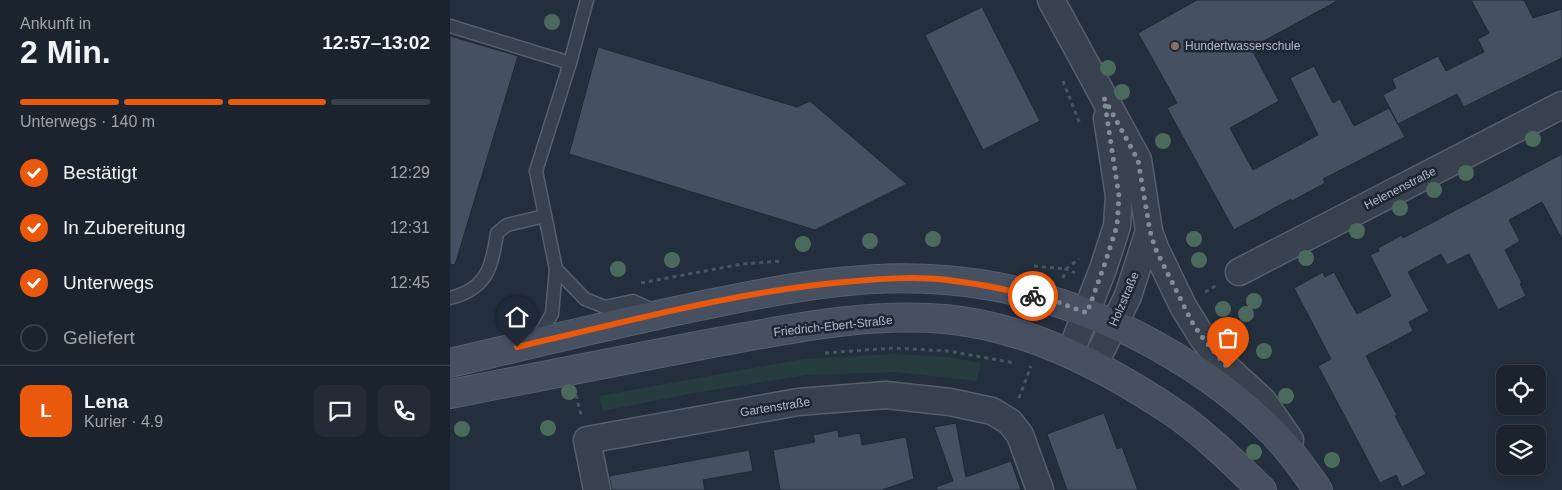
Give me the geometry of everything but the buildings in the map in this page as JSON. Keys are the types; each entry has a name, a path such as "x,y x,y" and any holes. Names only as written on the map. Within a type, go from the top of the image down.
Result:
{"main road":[{"path":"450,363 661,313 752,295 816,285 892,278 946,280 1007,289 1055,301 1114,324 1176,357 1238,401 1266,425 1298,462 1318,490"},
{"name":"Friedrich-Ebert-Straße","path":"450,394 793,328 892,318 945,319 996,328 1040,341 1082,359 1171,411 1216,447 1262,490"}],"street":[{"name":"Holzstraße","path":"1051,0 1138,160 1150,231 1159,257 1183,306 1197,329 1228,368 1263,401 1289,436 1298,462"},
{"name":"Holzstraße","path":"1082,359 1087,313 1117,226 1119,196 1104,98"},
{"name":"Helenenstraße","path":"1239,272 1562,105"},
{"name":"Holzstraße","path":"1082,359 1114,324 1128,296 1150,231"},
{"name":"Gartenstraße","path":"597,490 587,440 798,402 886,395 967,405 992,411 1010,422"},
{"path":"1010,422 1020,435 1040,490"}],"lane":[{"path":"534,343 552,314 556,269 536,171 570,63 587,0"},
{"path":"450,26 570,63"},
{"path":"450,298 459,296 482,282 493,259 497,233 507,225 545,216"},
{"path":"556,269 585,299 606,307 633,301 661,313"}],"path":[{"path":"1060,74 1081,126"},
{"path":"1063,277 1066,269 1079,258 1083,251"},
{"path":"1066,269 1073,272"},
{"path":"1202,294 1239,272"},
{"path":"1010,422 1031,367"}],"green space":[{"path":"894,354 948,357 981,363 977,381 896,372 806,375 688,394 603,411 599,396 803,359"}],"way so far":[{"path":"1033,296 1055,301 1087,313 1098,283 1117,226 1119,196 1104,98 1138,160 1150,231 1155,248 1192,322 1228,368"}],"place":[{"name":"Hundertwasserschule","path":"1175,46"}],"route":[{"path":"517,347 661,313 752,295 816,285 892,278 946,280 1007,289 1033,296"}]}
